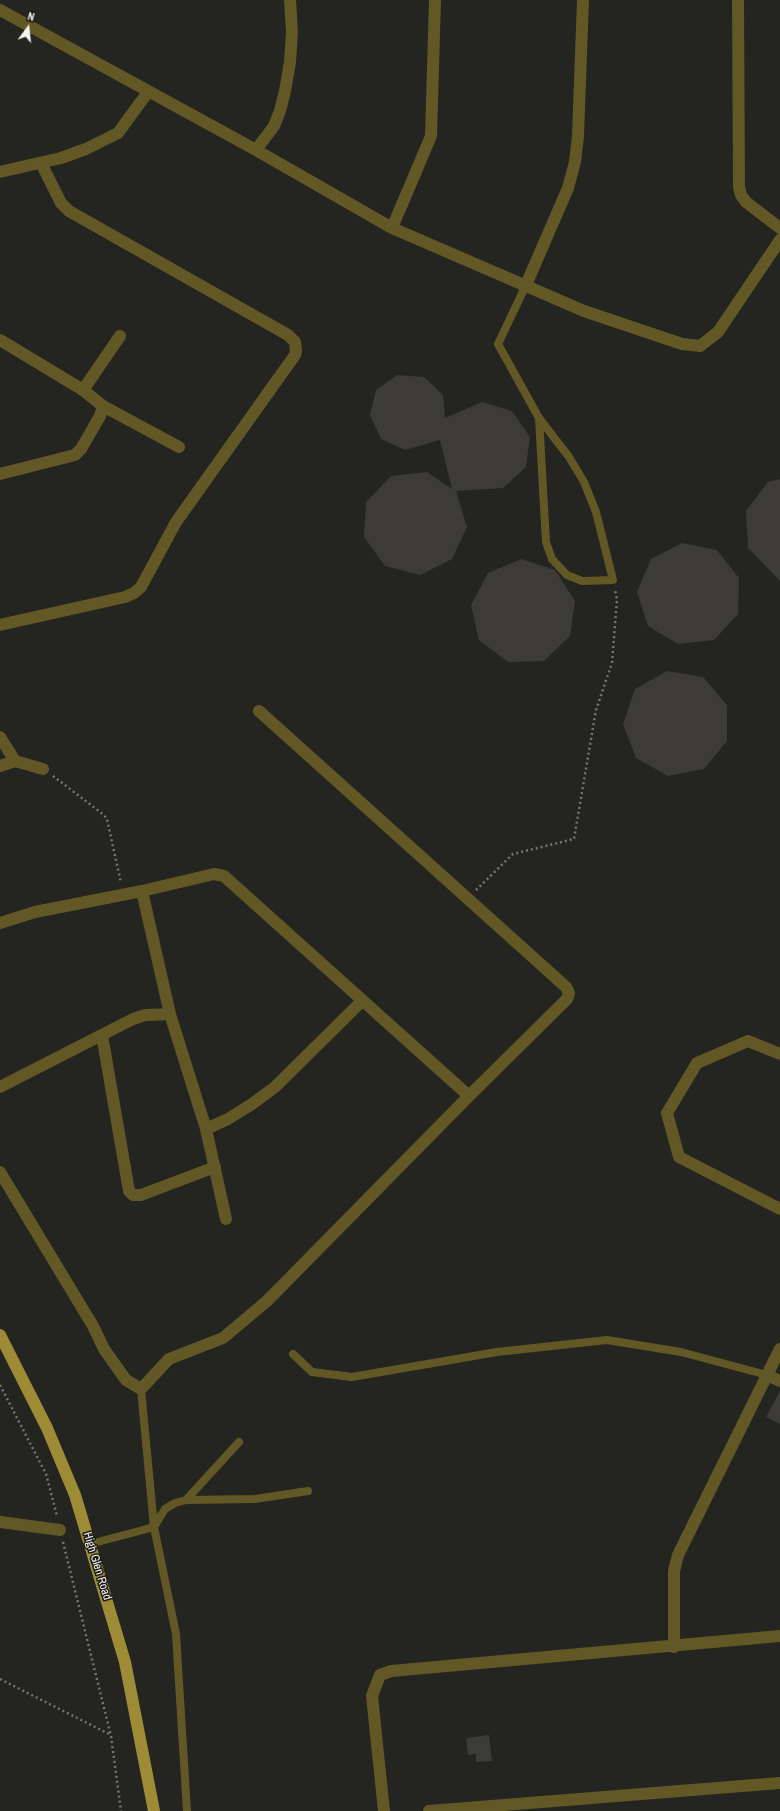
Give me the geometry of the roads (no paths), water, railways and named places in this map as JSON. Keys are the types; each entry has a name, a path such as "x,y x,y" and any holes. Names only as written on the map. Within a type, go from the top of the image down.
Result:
{"main road":[{"name":"High Glen Road","path":"0,1335 47,1428 75,1495 125,1662 154,1811"}],"street":[{"path":"256,150 274,126 280,111 285,91 290,62 290,0"},
{"path":"392,228 431,136 435,0"},
{"path":"526,285 568,188 575,162 578,136 583,0"},
{"path":"738,0 739,187 741,195 746,202 780,228"},
{"path":"0,10 256,150 392,228 584,311 682,344 700,346 718,332 780,240"},
{"path":"0,172 41,163 86,149 118,133 148,92"},
{"path":"0,626 125,597 134,593 141,587 176,522 295,355 296,351 295,342 288,335 69,212 61,203 41,163"},
{"path":"83,390 120,336"},
{"path":"0,340 83,390 103,406 179,447"},
{"path":"0,474 75,455 81,449 100,416 103,406"},
{"path":"0,1172 93,1326 104,1349 126,1380 141,1389 169,1359 223,1338 267,1301 567,999 569,993 566,987 259,711"},
{"path":"0,737 15,761"},
{"path":"0,766 15,761 43,769"},
{"path":"0,924 35,912 142,891 214,874 224,876 469,1096"},
{"path":"142,891 170,1014 206,1129 226,1218"},
{"path":"206,1129 228,1119 275,1087 362,1001"},
{"path":"0,1087 133,1019 145,1015 170,1014"},
{"path":"102,1035 129,1190 133,1195 141,1196 215,1167"},
{"path":"780,1054 748,1041 697,1062 667,1114 680,1157 780,1209"},
{"path":"674,1647 674,1571 678,1555 780,1349"},
{"path":"767,1375 780,1381"},
{"path":"0,1522 60,1530"},
{"path":"384,1811 372,1696 380,1675 390,1671 674,1647 780,1636"},
{"path":"430,1811 780,1783"}],"lane":[{"path":"526,285 498,344 539,418 569,457 584,482 596,512 612,580 582,581 567,575 552,559 546,535 544,475 539,418"},
{"path":"293,1354 312,1372 352,1377 497,1352 607,1340 681,1352 767,1375"},
{"path":"141,1389 154,1527 176,1634 187,1811"},
{"path":"186,1500 239,1442"},
{"path":"90,1544 154,1527 165,1509 175,1502 186,1500 254,1499 308,1492"}]}
